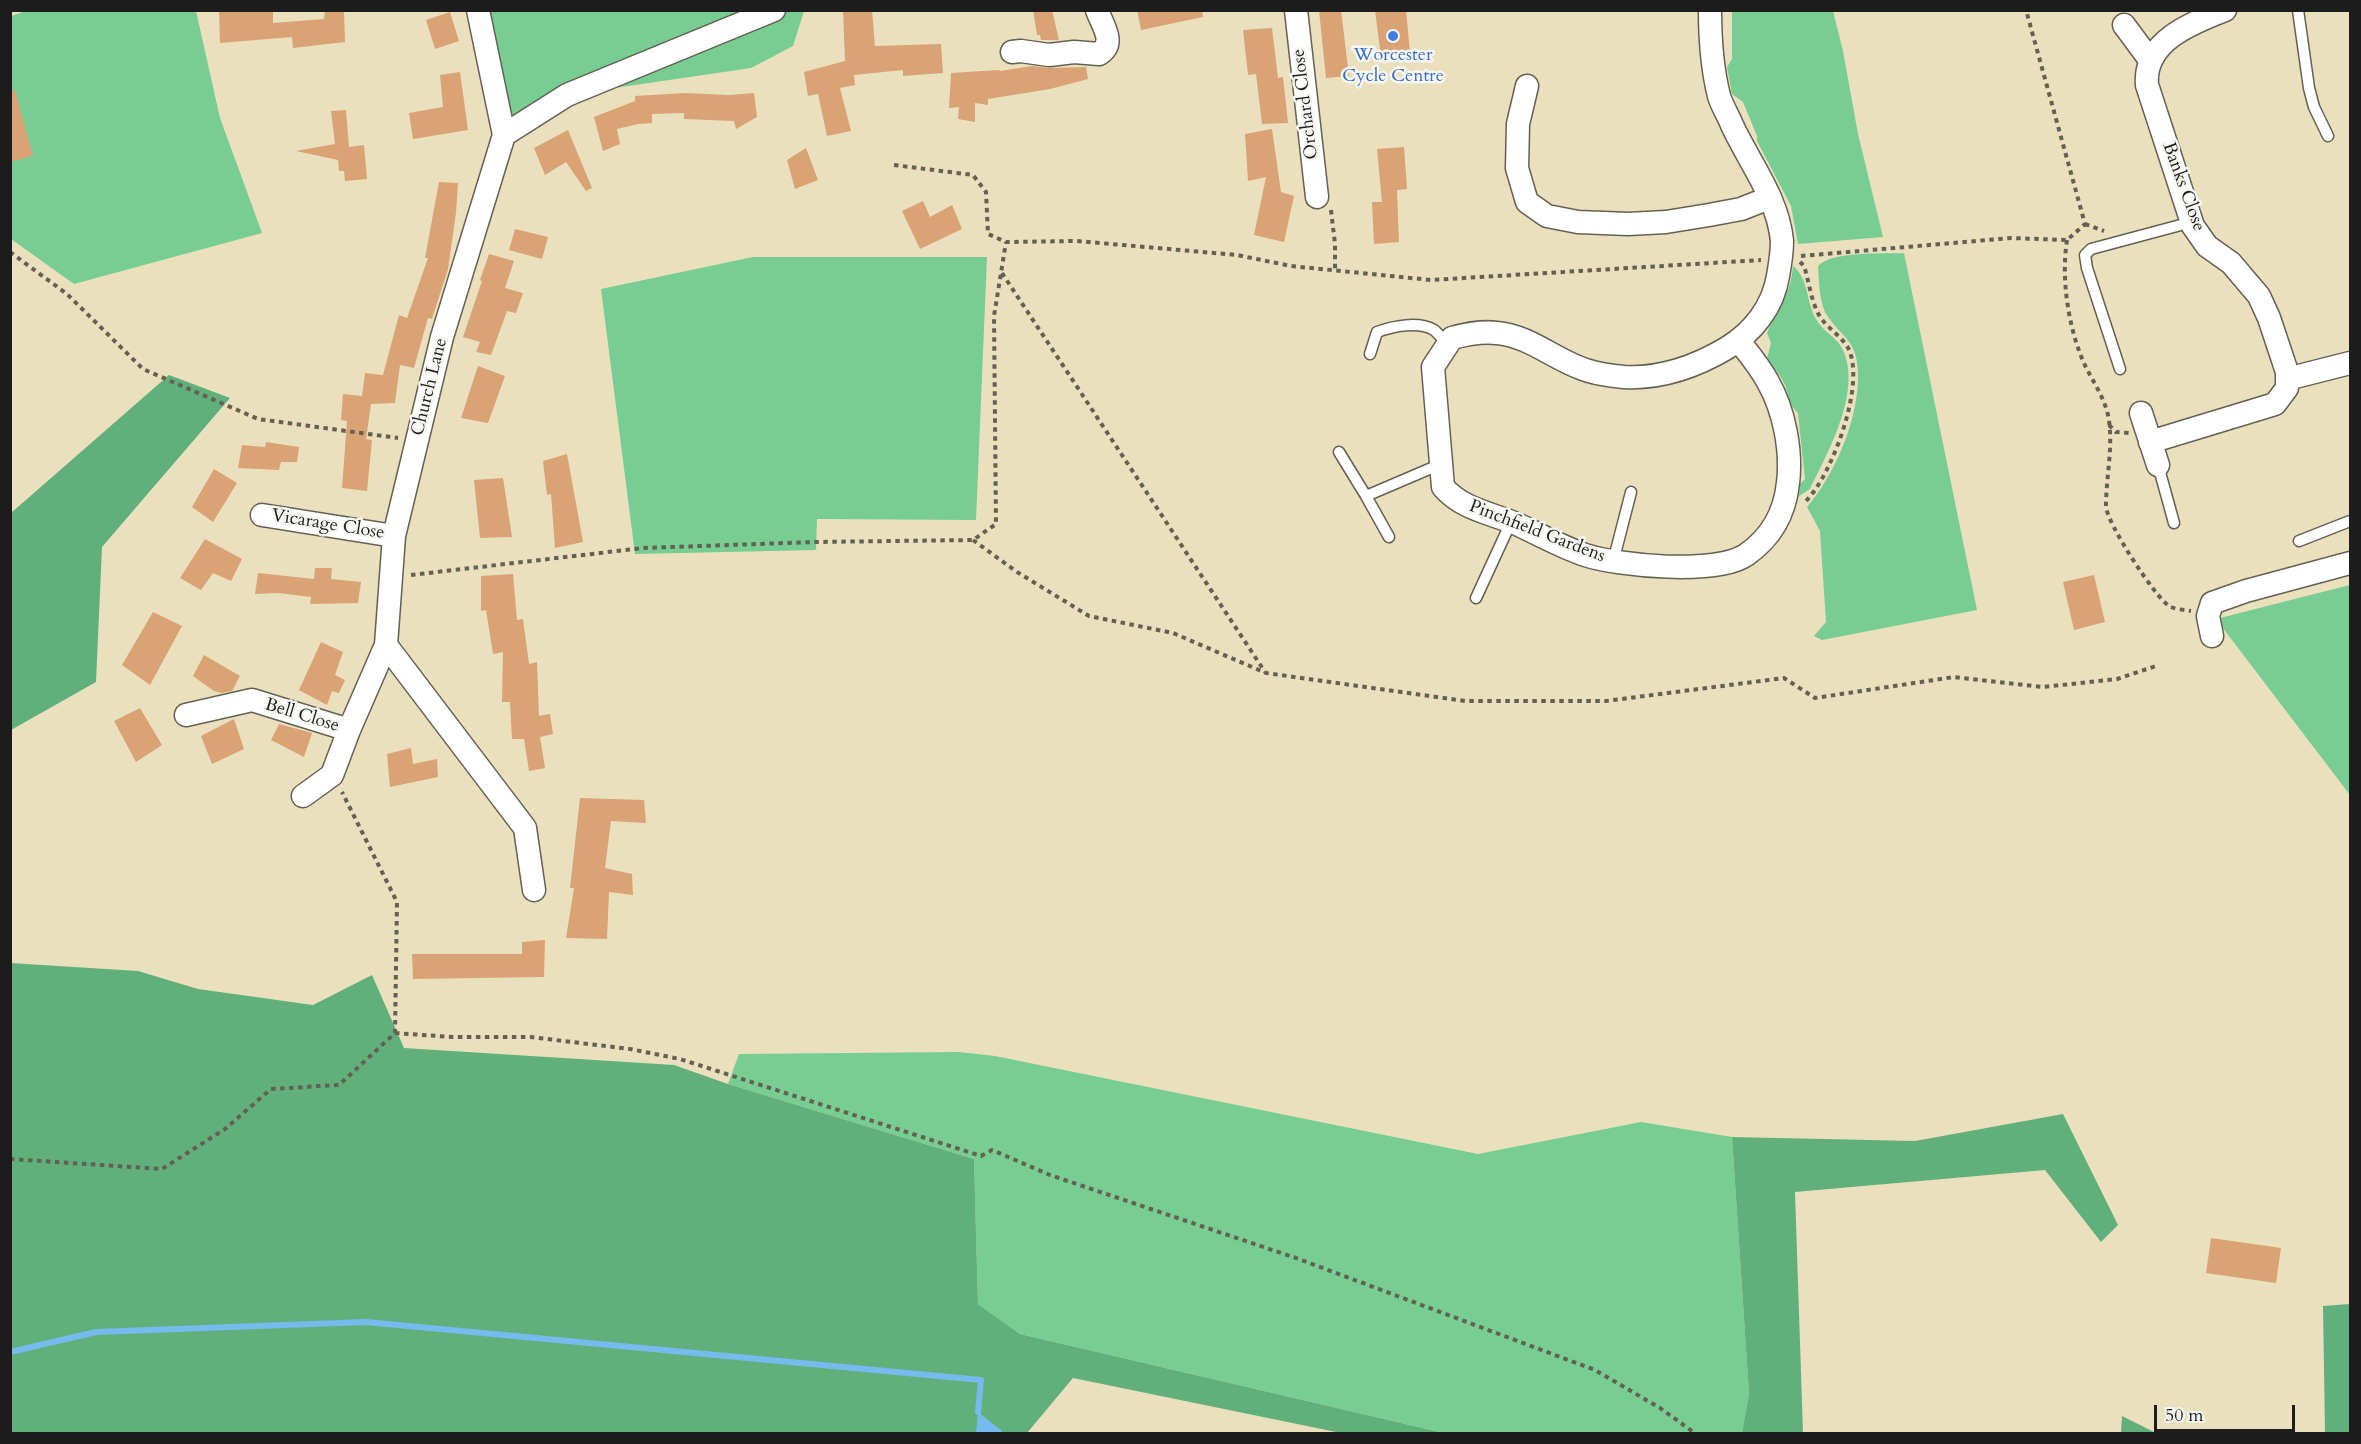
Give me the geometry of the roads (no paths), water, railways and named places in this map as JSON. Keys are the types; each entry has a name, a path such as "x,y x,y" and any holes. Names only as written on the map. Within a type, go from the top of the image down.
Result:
{"street":[{"name":"Church Lane","path":"303,796 332,775 349,730 387,645 394,536 442,337 504,135 478,10"},
{"path":"504,135 567,95 774,10"},
{"path":"1012,52 1049,55 1074,52 1100,54 1108,45 1109,40 1097,10"},
{"name":"Orchard Close","path":"1296,10 1317,197"},
{"path":"1448,344 1452,338 1473,333 1498,333 1527,341 1588,371 1625,377 1658,376 1690,368 1739,341 1764,313 1775,290 1782,241 1778,219 1769,198 1719,97 1710,39 1710,10"},
{"path":"2124,25 2150,60 2163,43 2187,27 2225,10"},
{"name":"Banks Close","path":"2150,60 2146,76 2147,85 2192,222 2207,246 2231,263 2259,296 2269,318 2287,372 2287,379"},
{"path":"1527,86 1518,124 1517,168 1527,202 1547,216 1578,222 1666,222 1741,209 1769,198"},
{"name":"Pinchfield Gardens","path":"1448,344 1433,367 1443,488 1453,499 1584,554 1613,562 1655,567 1693,566 1745,556 1776,525 1784,505 1790,470 1787,439 1779,409 1768,382 1739,341"},
{"path":"2150,442 2275,404 2287,388 2287,379 2350,363"},
{"path":"2140,413 2158,465"},
{"name":"Vicarage Close","path":"262,515 394,536"},
{"path":"2212,636 2208,616 2212,603 2246,591 2350,563"},
{"path":"387,645 525,828 534,890"},
{"name":"Bell Close","path":"186,715 252,700 349,730"}],"lane":[{"path":"2298,10 2309,88 2314,106 2328,136"},
{"path":"2121,369 2087,268 2085,255 2091,249 2192,222"},
{"path":"1370,354 1377,332 1408,326 1423,326 1434,331 1448,344"},
{"path":"1339,452 1389,537"},
{"path":"1366,496 1441,464"},
{"path":"2158,465 2174,523"},
{"path":"1613,562 1632,492"},
{"path":"2299,541 2350,521"},
{"path":"1476,598 1511,522"}],"water":[{"path":"978,1412 1002,1431 1002,1433 976,1433"}],"waterway":[{"path":"10,1352 96,1332 366,1322 981,1380 978,1412"}],"place":[{"name":"Worcester Cycle Centre","path":"1393,36"}]}
